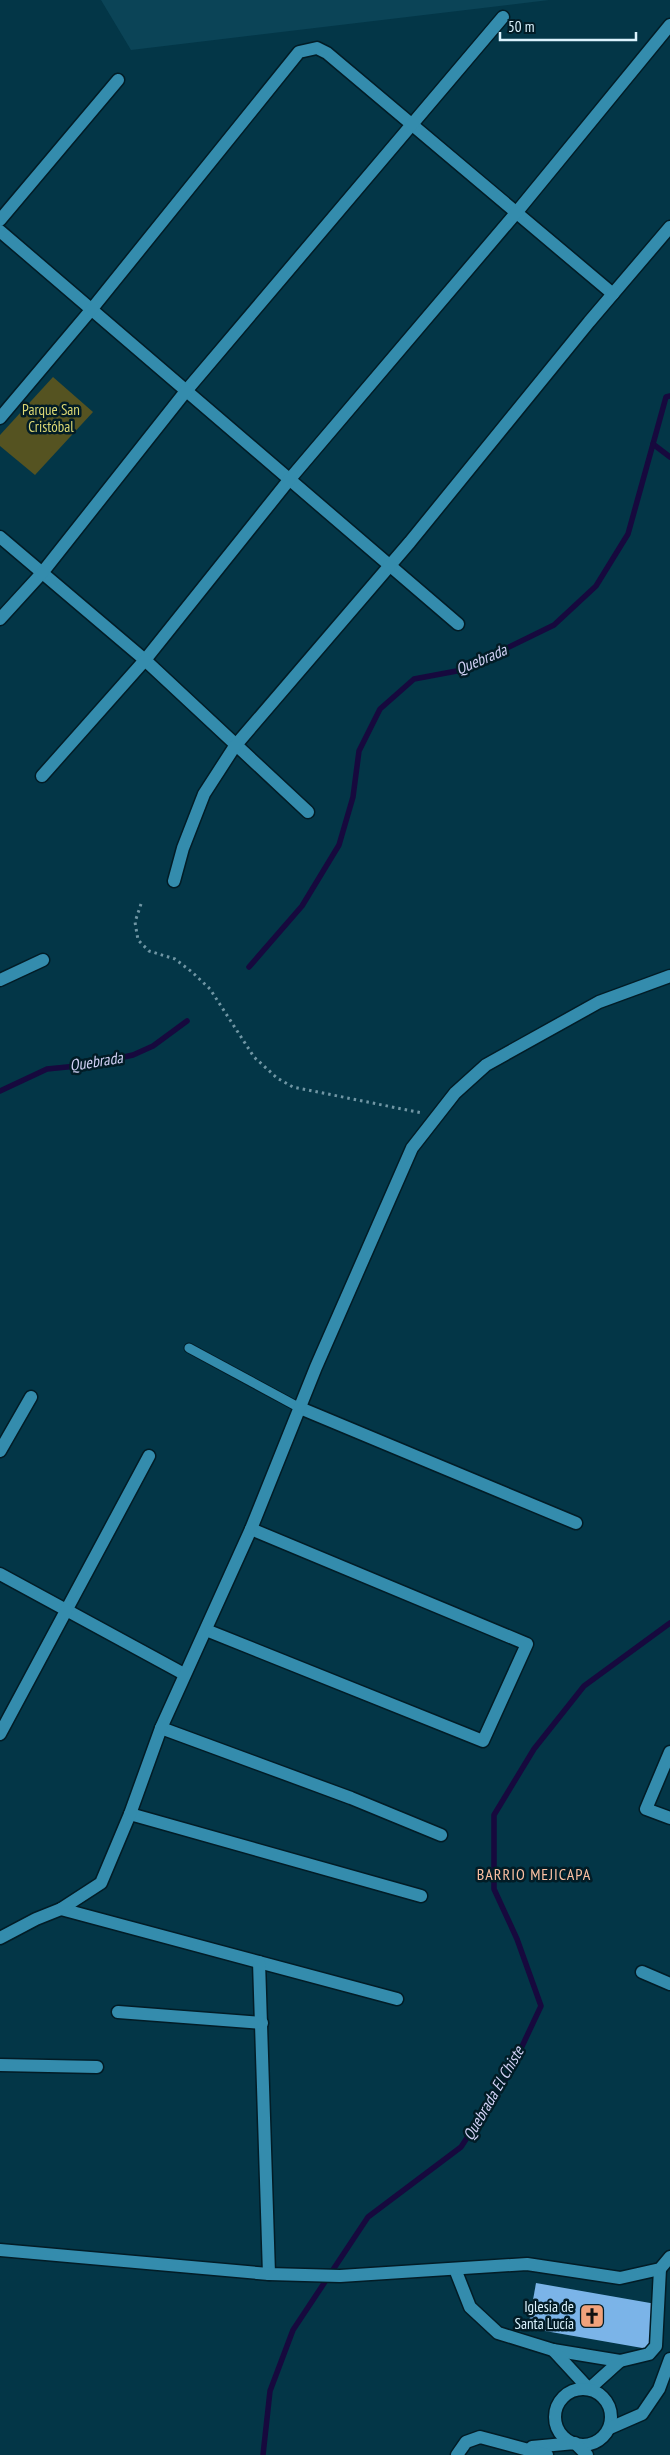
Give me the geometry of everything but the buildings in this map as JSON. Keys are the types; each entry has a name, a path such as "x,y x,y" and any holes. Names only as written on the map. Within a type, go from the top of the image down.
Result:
{"street":[{"path":"0,618 42,573 186,391 503,17"},
{"path":"42,776 144,660 289,480 516,213 670,25"},
{"path":"0,418 91,310 299,52 317,48 327,53 613,294"},
{"path":"0,220 118,80"},
{"path":"174,881 183,848 204,794 235,746 389,566 670,227"},
{"path":"0,231 458,624"},
{"path":"0,537 144,660 308,812"},
{"path":"0,980 43,960"},
{"path":"0,1938 36,1919 61,1909 101,1883 130,1814 161,1728 251,1529 300,1408 412,1148 455,1093 486,1065 599,1002 670,976"},
{"path":"0,1451 31,1397"},
{"path":"300,1408 576,1523"},
{"path":"0,1734 149,1456"},
{"path":"206,1630 483,1741 527,1644 251,1529"},
{"path":"0,1574 184,1674"},
{"path":"161,1728 352,1798 440,1835"},
{"path":"670,1752 646,1809 670,1818"},
{"path":"130,1814 421,1896"},
{"path":"61,1909 397,1999"},
{"path":"259,1962 269,2274"},
{"path":"642,1972 670,1984"},
{"path":"118,2012 262,2023"},
{"path":"0,2065 97,2067"},
{"path":"0,2250 269,2274 340,2276 527,2264 620,2278 660,2268 670,2257"},
{"path":"455,2268 470,2307 498,2333 553,2350 620,2361 649,2354 656,2346 660,2268"},
{"path":"656,2346 670,2350"},
{"path":"553,2350 589,2389 601,2394 607,2401 612,2419 610,2428"},
{"path":"522,2448 575,2443 589,2445 598,2441 610,2428 642,2414 659,2389 670,2359"},
{"path":"587,2455 575,2443 562,2436 557,2428 556,2409 566,2394 575,2390 589,2389 620,2361"},
{"path":"457,2455 466,2442 480,2437 547,2455"}],"lane":[{"path":"188,1348 300,1408"}],"path":[{"path":"141,904 135,922 138,940 149,951 175,959 210,989 254,1057 277,1078 293,1087 437,1116"}],"shaded area":[{"path":"101,0 549,0 131,50"}],"green space":[{"name":"Parque San Cristóbal","path":"53,377 93,412 35,475 0,446 0,435"}],"waterway":[{"name":"Quebrada El Chiste","path":"670,396 666,397 653,444 670,457"},
{"name":"Quebrada","path":"249,967 302,906 339,845 353,797 359,751 380,709 414,679 462,670 554,625 596,586 628,534 653,444"},
{"name":"Quebrada","path":"0,1091 47,1069 87,1065 133,1055 153,1046 187,1021"},
{"name":"Quebrada El Chiste","path":"263,2455 270,2391 293,2330 368,2217 461,2147 509,2074 541,2006 517,1939 494,1889 494,1815 534,1749 584,1686 670,1623"}],"place":[{"name":"Iglesia de Santa Lucía","path":"592,2316"}],"district":[{"name":"BARRIO MEJICAPA","path":"534,1874"}]}
